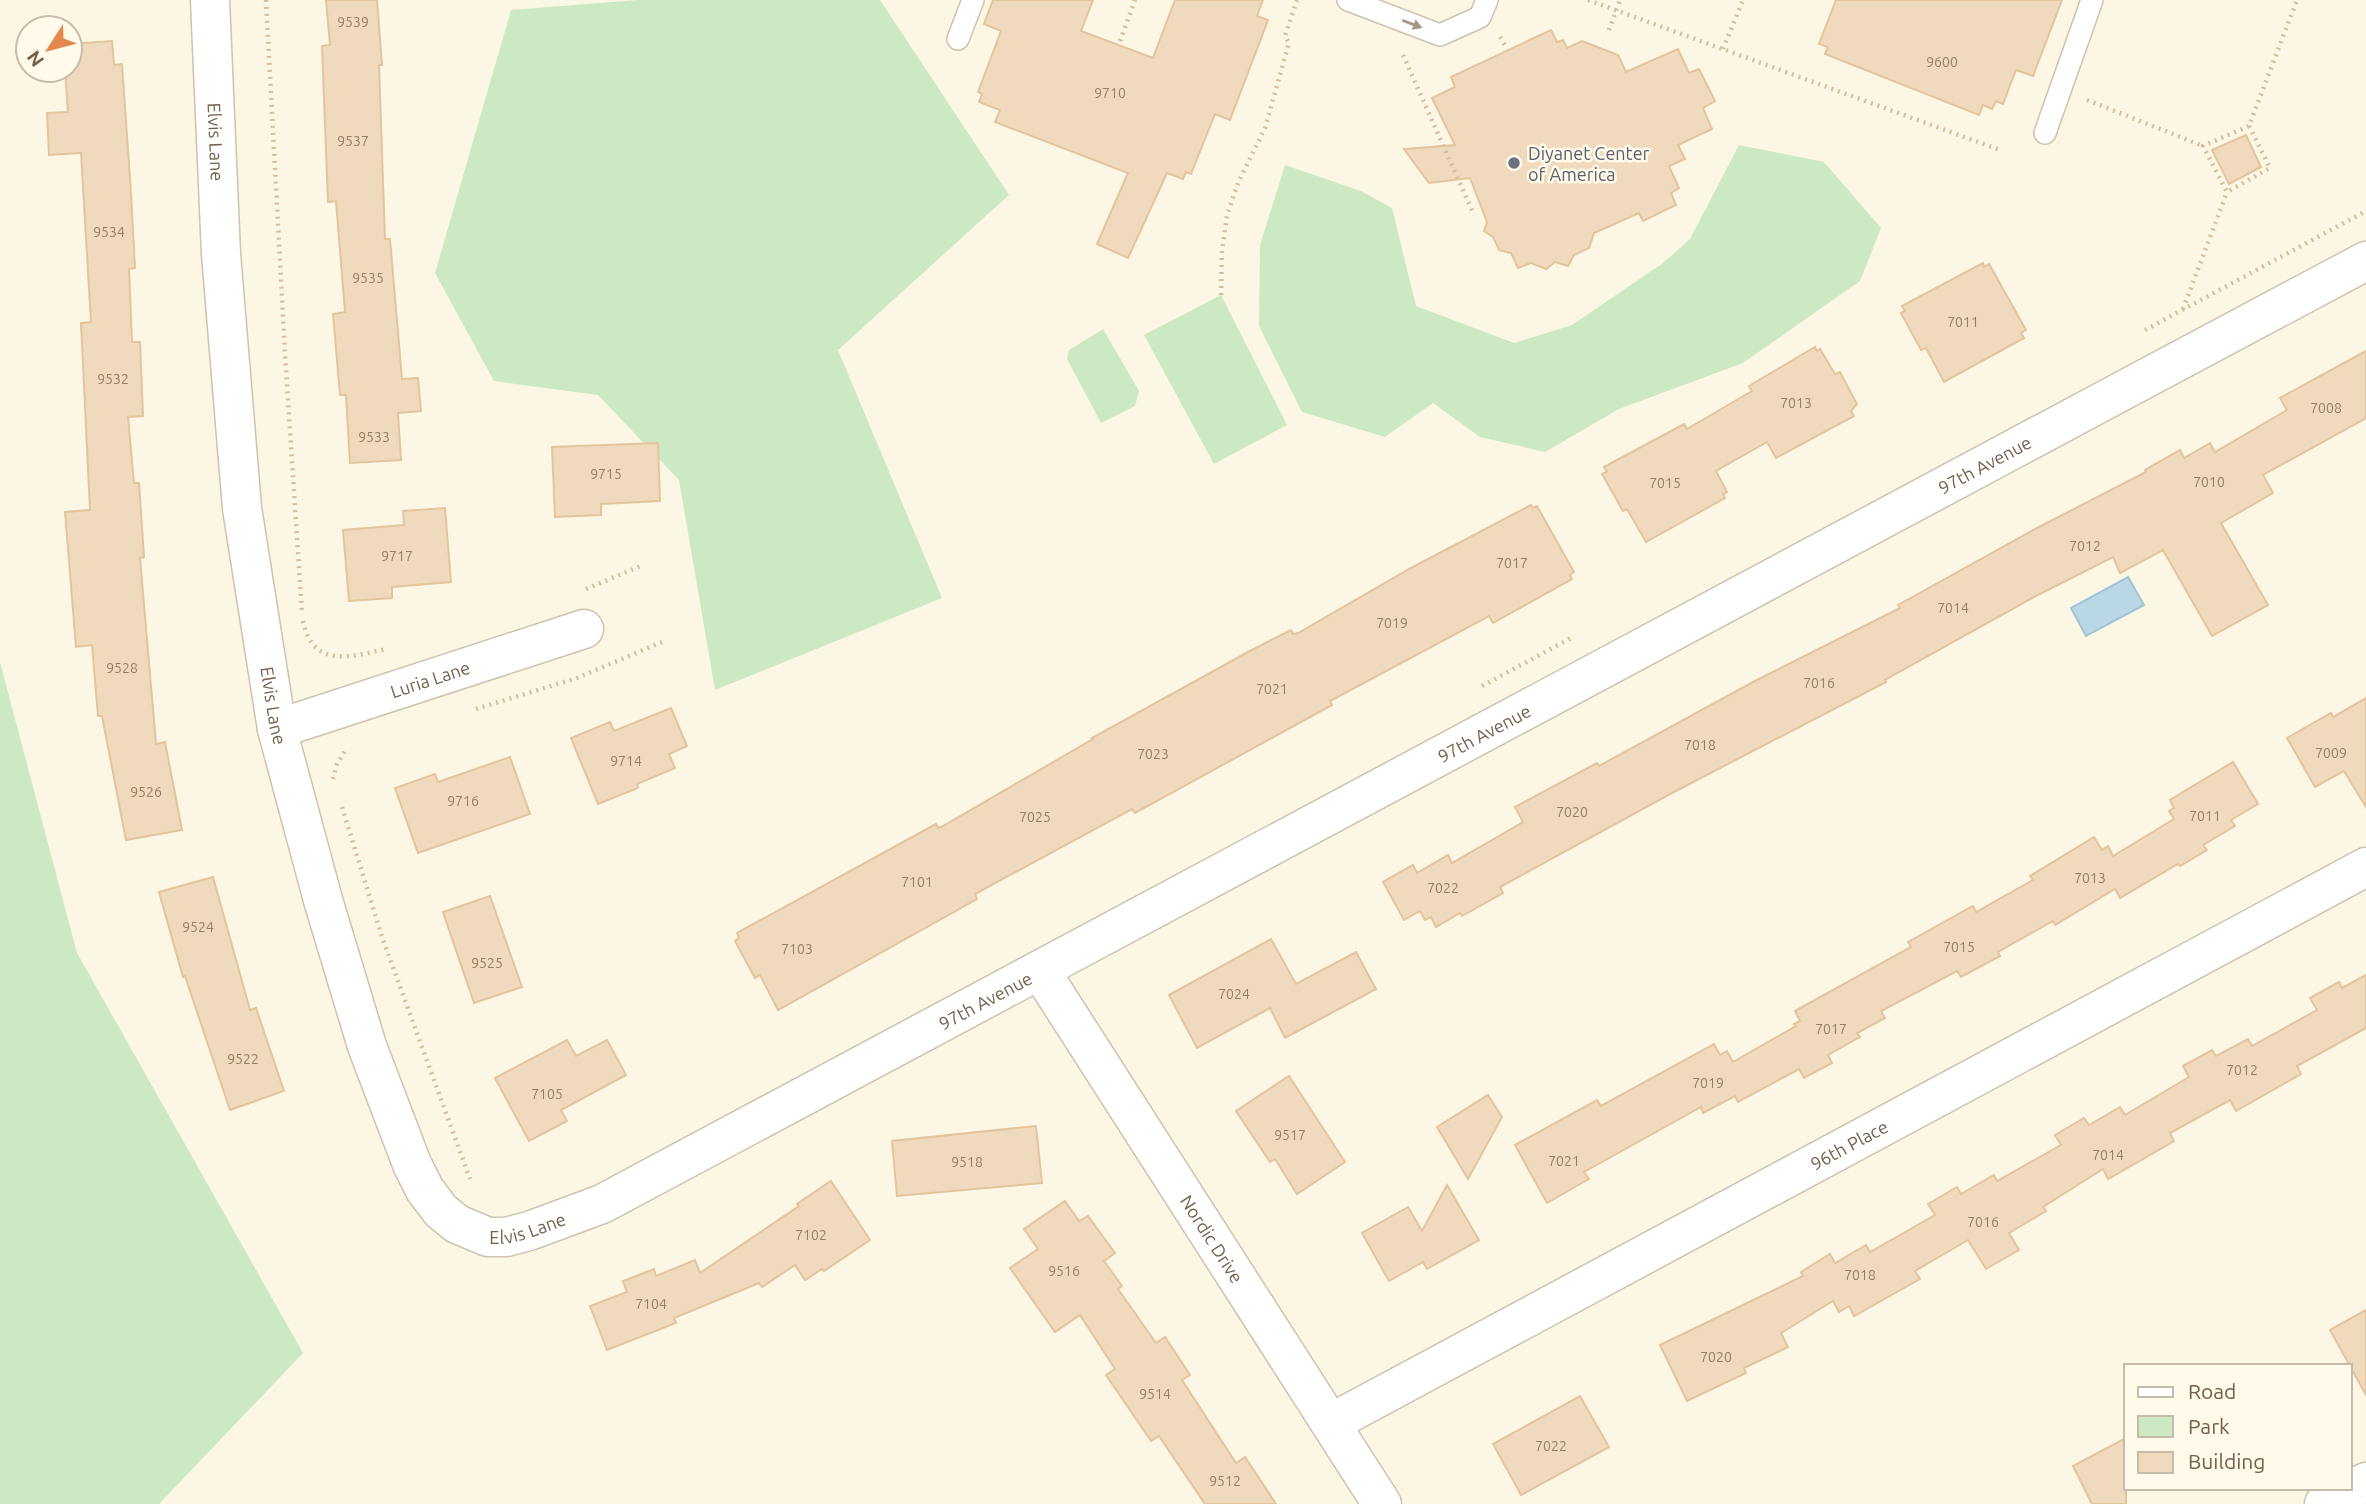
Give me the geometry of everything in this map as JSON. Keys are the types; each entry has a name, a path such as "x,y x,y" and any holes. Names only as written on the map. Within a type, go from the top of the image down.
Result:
{"street":[{"name":"Elvis Lane","path":"210,0 221,254 242,508 276,729 367,1046 412,1164 425,1190 457,1224 488,1237 506,1237 601,1205"},
{"name":"97th Avenue","path":"601,1205 2366,261"},
{"name":"Luria Lane","path":"276,729 582,610"},
{"name":"96th Place","path":"1331,1423 2366,867"},
{"name":"Nordic Drive","path":"1041,972 1382,1504"},
{"path":"2325,1504 2351,1490"}],"lane":[{"path":"958,39 973,0"},
{"path":"1348,0 1440,35 1480,16 1486,0"},
{"path":"2045,133 2092,0"}],"path":[{"path":"266,0 285,355 305,631 316,646 328,654 342,658 396,647"},
{"path":"1120,41 1135,0"},
{"path":"1221,295 1222,251 1227,215 1238,183 1265,128 1289,43 1285,36 1297,0"},
{"path":"1588,0 2000,150"},
{"path":"1609,30 1620,0"},
{"path":"1723,49 1743,0"},
{"path":"2203,146 2249,126 2297,0"},
{"path":"1408,23 1403,55 1474,215"},
{"path":"2060,89 2203,146 2227,192"},
{"path":"2183,309 2227,192 2270,168 2249,126"},
{"path":"2137,334 2366,211"},
{"path":"582,610 643,565"},
{"path":"1470,692 1579,633"},
{"path":"336,788 333,778 337,764 347,747"},
{"path":"339,798 382,937 464,1169 474,1188"}],"green space":[{"path":"638,0 880,0 1009,195 838,350 942,598 715,690 679,480 598,395 494,381 435,273 511,10"},
{"path":"1739,145 1824,162 1881,228 1860,281 1743,363 1619,409 1545,452 1480,437 1433,403 1385,437 1302,412 1259,326 1260,245 1285,165 1361,191 1392,208 1416,306 1514,343 1572,325 1663,263 1690,239"},
{"path":"1221,295 1287,425 1214,464 1144,335"},
{"path":"1103,329 1139,391 1135,406 1101,423 1067,359 1069,350"},
{"path":"0,662 77,953 303,1353 159,1504 0,1504"}],"water":[{"path":"2128,577 2144,605 2086,636 2071,608"}],"building":[{"path":"326,0 377,0 382,65 379,65 385,239 390,239 402,379 418,378 421,411 398,413 401,460 350,463 346,395 340,395 333,314 345,312 336,201 328,202 322,46 330,45"},
{"path":"993,0 1093,0 1081,31 1153,58 1175,0 1263,0 1257,16 1268,20 1230,120 1215,114 1191,174 1186,172 1183,179 1167,173 1128,258 1097,244 1128,173 995,122 1000,110 979,102 982,94 978,92 1001,31 984,24"},
{"path":"1836,0 2062,0 2033,76 2016,70 2003,104 1996,101 1992,109 1983,105 1979,115 1825,54 1828,47 1819,44"},
{"path":"1551,30 1557,42 1563,40 1567,48 1582,41 1618,55 1626,72 1678,49 1689,73 1699,69 1715,101 1703,108 1712,129 1678,145 1685,159 1669,166 1679,188 1671,193 1676,205 1643,221 1639,213 1594,233 1589,248 1574,255 1568,266 1555,262 1546,269 1531,263 1518,268 1511,253 1499,250 1493,237 1484,231 1487,222 1470,178 1429,183 1404,149 1455,145 1432,98 1455,87 1451,77"},
{"path":"112,41 114,65 122,64 135,268 129,269 132,342 140,342 143,416 128,417 134,483 139,483 144,557 140,558 156,744 165,742 182,830 126,840 102,716 98,716 92,645 76,647 65,512 90,510 81,323 91,322 81,153 49,155 47,113 68,112 66,84 84,84 84,43"},
{"path":"2246,135 2261,167 2229,184 2212,150"},
{"path":"1983,263 1984,267 1989,264 2026,330 2021,333 2024,338 1944,382 1926,348 1921,350 1901,313 1905,311 1902,306"},
{"path":"1815,347 1817,351 1820,349 1835,374 1840,372 1857,404 1851,411 1854,416 1776,458 1767,442 1716,471 1727,492 1723,494 1725,498 1646,542 1627,509 1623,511 1602,474 1607,472 1604,467 1684,424 1687,429 1752,391 1749,386"},
{"path":"2366,351 2366,418 2263,475 2273,493 2221,523 2268,605 2212,636 2163,550 2120,573 2113,557 2034,597 1885,680 1886,682 1672,793 1500,887 1503,893 1462,916 1460,913 1436,927 1431,917 1425,920 1420,911 1404,920 1383,882 1413,865 1417,873 1448,855 1452,863 1523,822 1515,807 1597,763 1599,766 1753,682 1900,608 1898,605 2037,528 2146,472 2145,470 2180,450 2184,458 2210,443 2215,452 2287,410 2280,398"},
{"path":"658,443 660,501 601,504 601,515 555,517 552,447"},
{"path":"1531,505 1533,508 1537,506 1574,572 1570,575 1572,579 1493,623 1489,616 1330,701 1332,705 1135,813 1132,809 975,894 977,899 778,1010 760,975 755,978 735,941 739,938 737,933 936,824 938,828 943,826 1092,738 1248,652 1291,630 1293,634 1298,633 1411,568"},
{"path":"445,508 451,582 392,587 392,598 349,601 343,530 404,525 403,511"},
{"path":"2366,698 2366,807 2344,771 2315,787 2287,738 2331,713 2333,717"},
{"path":"671,708 687,746 669,754 675,768 637,784 638,788 598,804 571,738 610,722 614,731"},
{"path":"510,757 530,814 418,853 395,788 435,774 438,782"},
{"path":"2233,762 2258,804 2231,820 2235,826 2203,845 2207,850 2120,898 2115,889 2055,925 2053,921 1998,952 2000,956 1961,977 1957,971 1881,1011 1885,1018 1857,1033 1860,1037 1828,1055 1832,1063 1804,1078 1799,1069 1738,1102 1735,1096 1703,1113 1701,1107 1584,1172 1589,1179 1547,1203 1515,1145 1597,1100 1601,1106 1714,1044 1720,1055 1727,1051 1733,1062 1796,1026 1794,1024 1800,1021 1795,1011 1911,947 1908,942 1973,906 1976,912 2033,880 2030,876 2094,837 2102,850 2108,846 2113,856 2174,819 2169,811 2174,808 2170,800"},
{"path":"213,877 250,1010 256,1008 284,1091 230,1110 185,976 183,977 159,892"},
{"path":"490,896 522,987 474,1003 443,912"},
{"path":"1271,939 1296,984 1356,952 1376,989 1285,1038 1270,1008 1197,1048 1169,995"},
{"path":"2366,975 2366,1028 2297,1066 2301,1074 2236,1111 2230,1100 2170,1133 2174,1141 2108,1179 2103,1169 2043,1207 2046,1211 2009,1233 2019,1250 1986,1269 1968,1240 1915,1271 1920,1279 1854,1316 1849,1306 1839,1312 1833,1301 1781,1333 1788,1347 1744,1368 1746,1373 1687,1401 1660,1345 1803,1276 1801,1272 1830,1254 1835,1263 1866,1245 1870,1252 1935,1215 1928,1204 1957,1187 1961,1194 1994,1175 1997,1181 2061,1145 2055,1135 2084,1118 2089,1125 2120,1107 2125,1115 2189,1077 2183,1066 2212,1050 2216,1056 2248,1039 2252,1046 2317,1010 2310,998 2339,982 2342,988"},
{"path":"567,1040 576,1056 607,1040 626,1075 561,1110 567,1121 529,1141 495,1078"},
{"path":"1289,1076 1345,1162 1297,1194 1275,1159 1270,1162 1236,1111"},
{"path":"1488,1095 1502,1117 1468,1179 1437,1127"},
{"path":"1036,1126 1042,1183 897,1196 892,1141"},
{"path":"831,1181 870,1240 824,1271 822,1269 805,1280 795,1265 762,1287 759,1283 674,1318 676,1323 607,1350 590,1306 627,1292 623,1281 654,1269 656,1276 695,1260 700,1273"},
{"path":"1447,1185 1479,1240 1427,1269 1423,1262 1389,1281 1362,1233 1408,1207 1422,1231"},
{"path":"1065,1201 1079,1221 1088,1216 1115,1253 1104,1261 1122,1286 1118,1289 1156,1343 1165,1337 1190,1375 1182,1380 1236,1463 1245,1457 1276,1504 1205,1504 1159,1436 1151,1441 1106,1375 1115,1369 1080,1315 1055,1332 1010,1268 1038,1249 1024,1229"},
{"path":"2366,1310 2366,1395 2352,1370 2352,1364 2349,1364 2330,1330"},
{"path":"1580,1396 1609,1447 1521,1495 1493,1444"},
{"path":"2124,1439 2126,1504 2092,1504 2073,1466"}],"place":[{"name":"Diyanet Center of America","path":"1514,163"}]}
